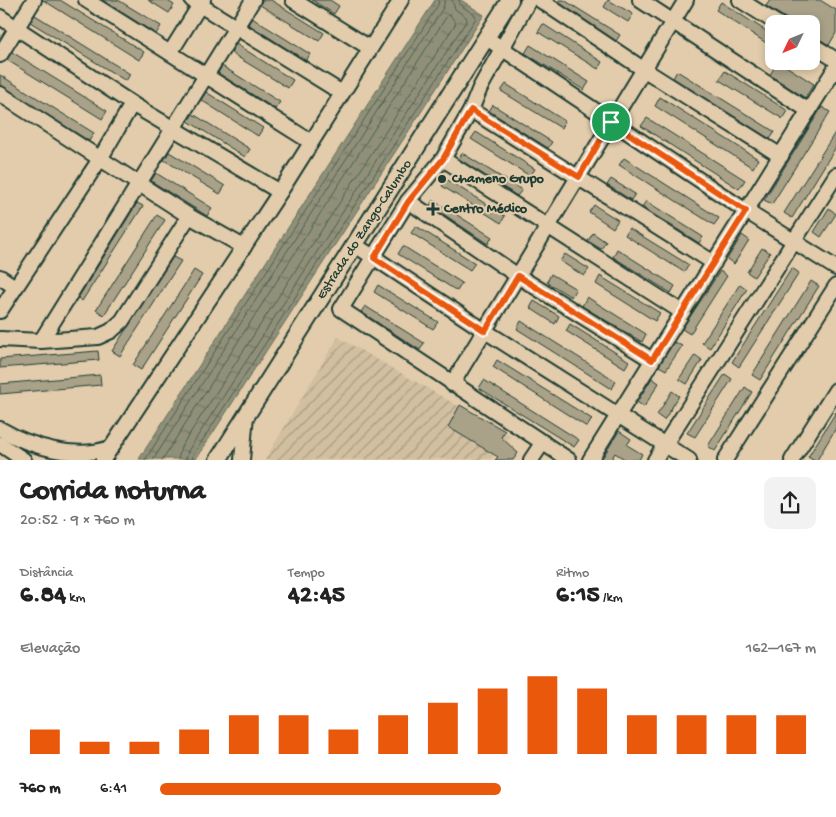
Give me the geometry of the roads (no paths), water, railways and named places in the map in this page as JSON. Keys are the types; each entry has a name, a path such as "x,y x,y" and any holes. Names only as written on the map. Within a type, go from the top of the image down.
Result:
{"main road":[{"name":"Estrada do Zango-Calumbo","path":"218,460 510,0"}],"street":[{"path":"0,55 34,0"},
{"path":"86,0 311,142"},
{"path":"41,341 253,0"},
{"path":"293,0 370,48"},
{"path":"104,460 280,192 401,0"},
{"path":"529,0 443,159 408,202 374,258 342,305 342,312 569,460"},
{"path":"540,0 643,69 781,156"},
{"path":"640,0 809,111"},
{"path":"452,384 686,0"},
{"path":"740,0 765,16"},
{"path":"170,53 198,2 342,93"},
{"path":"0,17 132,104 280,192"},
{"path":"486,38 746,211 836,268"},
{"path":"820,50 836,60"},
{"path":"590,460 836,67"},
{"path":"0,94 138,185 188,216 244,247"},
{"path":"0,311 100,159 132,104"},
{"path":"471,110 714,263"},
{"path":"443,159 682,312"},
{"path":"655,460 836,176"},
{"path":"408,202 518,276 652,360"},
{"path":"0,339 41,341 98,336 112,331 122,321 188,216"},
{"path":"355,245 485,331 689,460"},
{"path":"0,277 15,287"},
{"path":"725,460 836,286"},
{"path":"792,460 836,390"},
{"path":"242,460 246,414"},
{"path":"0,429 24,444 63,454 88,457 100,454 113,446"},
{"path":"531,460 543,442"},
{"path":"0,444 24,460"}],"water":[{"path":"435,0 461,0 484,15 196,459 139,459"}],"place":[{"name":"Chameno Grupo","path":"442,179"},
{"name":"Centro Médico","path":"433,209"}]}
